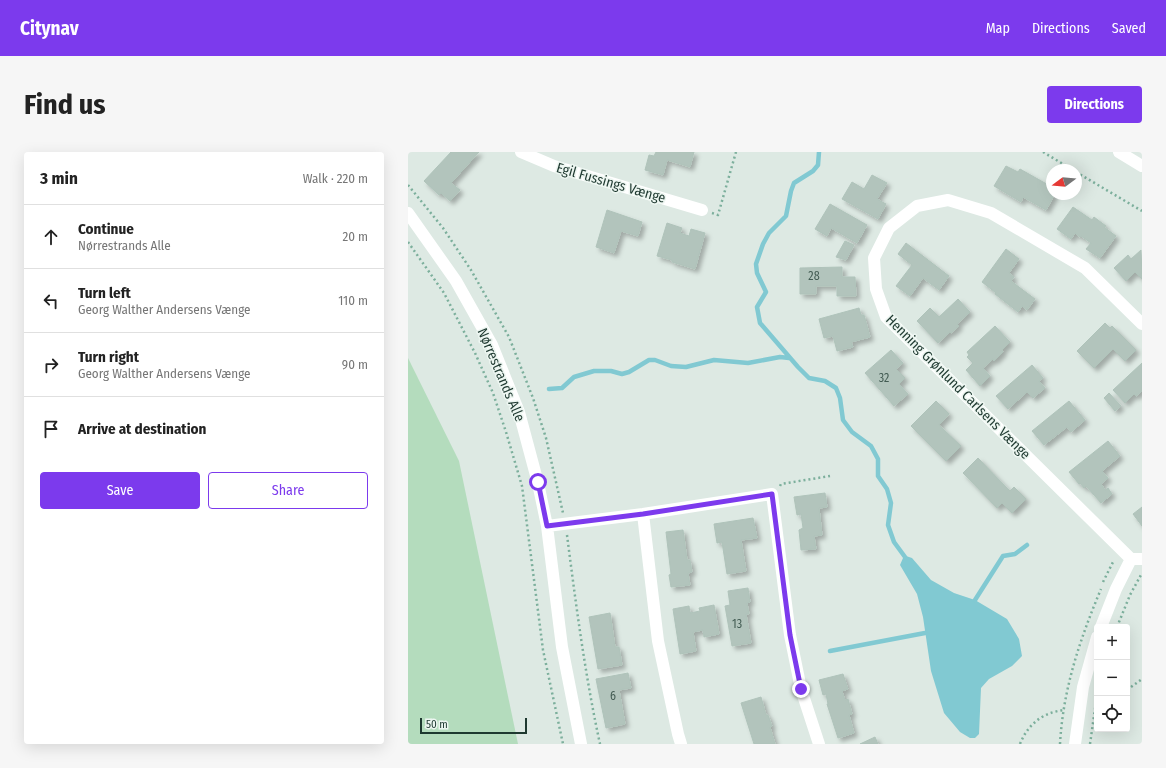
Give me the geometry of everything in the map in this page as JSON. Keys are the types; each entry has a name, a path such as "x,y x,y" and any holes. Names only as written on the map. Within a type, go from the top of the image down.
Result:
{"street":[{"name":"Egil Fussings Vænge","path":"522,152 554,166 702,210"},
{"path":"1119,152 1142,166"},
{"name":"Henning Grønlund Carlsens Vænge","path":"1137,559 886,317 876,289 874,258 889,228 917,206 948,200 991,213 1085,268 1142,324"},
{"name":"Nørrestrands Alle","path":"408,213 456,281 492,345 519,412 538,482 547,526 562,647 581,744"},
{"path":"547,526 643,514 772,494 790,635 801,689 819,744"},
{"path":"643,514 658,641 681,744"},
{"path":"1102,624 1116,589 1137,559"},
{"path":"1075,744 1083,687 1094,648"}],"path":[{"path":"702,210 718,215 736,152"},
{"path":"1043,152 1063,164"},
{"path":"1082,176 1142,211"},
{"path":"408,242 444,293 475,353 493,393 506,432 522,486 543,650 563,744"},
{"path":"772,494 781,484 830,476"},
{"path":"565,523 580,639 591,704 600,744"},
{"path":"1118,624 1130,595 1142,573"},
{"path":"1130,688 1142,679"},
{"path":"1020,744 1031,725 1042,716 1058,711 1094,709"},
{"path":"1090,744 1094,721"}],"green space":[{"path":"408,358 459,461 518,744 408,744"}],"water":[{"path":"906,556 912,558 931,580 954,593 975,600 1007,619 1019,639 1022,656 1012,666 989,679 981,688 979,734 975,738 970,738 960,732 944,713 931,671 923,617 917,594 900,565 903,558"}],"building":[{"path":"451,152 479,152 451,183 460,190 450,201 441,193 439,195 424,181"},
{"path":"656,152 694,152 690,167 667,160 663,175 645,170 649,155 654,156"},
{"path":"1006,166 1018,172 1020,169 1046,184 1046,200 1052,200 1046,210 1023,197 1021,202 994,186"},
{"path":"872,175 887,183 877,199 886,204 878,219 842,199 852,182 864,189"},
{"path":"830,204 867,225 857,243 831,228 827,236 815,229"},
{"path":"1073,207 1092,220 1094,217 1116,236 1100,258 1086,249 1091,243 1081,236 1080,237 1075,233 1071,239 1057,229"},
{"path":"607,210 642,222 638,236 621,231 614,253 596,247"},
{"path":"667,223 682,228 680,233 689,236 691,229 705,233 695,269 657,256"},
{"path":"845,241 854,245 846,260 836,257"},
{"path":"906,243 949,276 939,290 923,278 910,296 896,286 912,265 898,254"},
{"path":"1006,249 1019,259 1009,273 1014,277 1011,281 1035,299 1027,310 1022,306 1018,312 982,282"},
{"path":"1141,250 1142,279 1135,272 1126,281 1114,268 1128,255 1131,259"},
{"path":"842,267 842,277 855,277 856,296 837,296 837,286 816,286 816,294 800,294 800,268"},
{"path":"958,299 970,312 957,324 959,326 938,343 917,321 930,308 939,317"},
{"path":"859,308 861,315 864,315 870,337 851,342 853,347 837,351 833,336 824,338 819,319"},
{"path":"1105,323 1110,328 1112,326 1136,350 1125,361 1113,349 1094,368 1077,351"},
{"path":"995,326 1010,342 994,361 993,359 983,368 990,376 980,386 966,370 973,363 967,357 969,355 967,352"},
{"path":"891,350 903,363 896,369 905,378 899,384 908,394 894,406 865,373"},
{"path":"1142,363 1142,391 1136,396 1134,394 1125,403 1113,390"},
{"path":"1032,365 1043,378 1039,381 1045,388 1033,398 1027,392 1008,409 996,396"},
{"path":"1109,393 1121,406 1115,411 1104,398"},
{"path":"936,401 949,414 939,425 961,446 946,461 911,426"},
{"path":"1069,401 1085,420 1071,432 1067,427 1044,445 1032,431"},
{"path":"1108,441 1120,456 1102,471 1108,478 1101,484 1105,490 1108,488 1112,494 1101,503 1086,486 1084,488 1080,483 1079,484 1069,472"},
{"path":"978,458 1010,491 1014,487 1026,499 1012,513 1002,503 997,508 963,473"},
{"path":"825,493 827,507 819,508 822,535 814,536 816,549 801,550 799,530 803,528 801,514 797,515 794,497"},
{"path":"1142,507 1142,526 1133,514"},
{"path":"753,518 757,538 741,540 746,571 727,574 722,542 717,543 714,524"},
{"path":"683,530 687,560 690,560 692,572 688,573 690,585 671,587 666,532"},
{"path":"748,588 750,602 747,603 749,614 746,614 751,643 732,646 725,606 730,605 728,591"},
{"path":"714,605 719,634 704,637 703,630 693,632 696,651 680,654 673,609 689,606 690,613 700,611 699,608"},
{"path":"610,613 615,647 619,647 622,665 598,669 589,617"},
{"path":"628,673 631,688 619,690 625,724 606,728 596,679"},
{"path":"843,674 848,689 842,691 845,700 848,699 852,714 849,715 854,733 838,738 827,704 826,694 823,695 819,680"},
{"path":"761,697 766,715 768,715 772,726 770,727 775,744 754,744 741,703"},
{"path":"875,737 878,744 860,744"}],"waterway":[{"path":"819,152 818,165 813,171 794,183 786,216 769,233 763,244 756,264 757,273 766,292 757,307 760,323 809,378 825,381 836,388 840,398 843,420 852,432 871,446 878,459 878,476 887,489 891,503 888,525 894,542 905,557"},
{"path":"549,389 562,388 574,377 594,371 611,371 622,374 629,372 649,360 655,360 671,366 686,367 714,360 748,363 780,357 789,358"},
{"path":"975,600 1003,556 1015,554 1027,545"},
{"path":"830,651 925,633"}],"route":[{"path":"538,482 547,526 643,514 772,494 790,635 801,689"}]}
